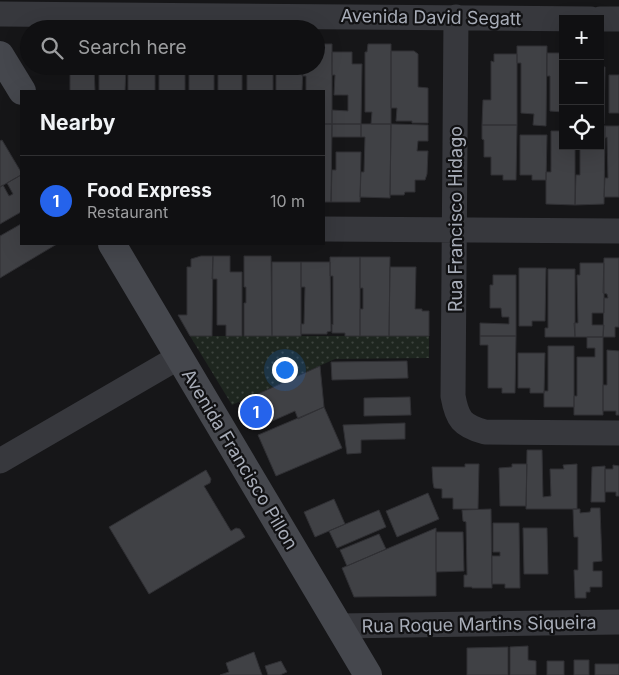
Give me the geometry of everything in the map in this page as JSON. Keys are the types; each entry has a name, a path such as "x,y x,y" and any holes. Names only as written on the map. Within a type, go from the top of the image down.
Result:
{"main road":[{"path":"0,55 21,90"},
{"name":"Avenida Francisco Pillon","path":"113,245 368,675"}],"street":[{"name":"Avenida David Segatt","path":"0,14 128,7 312,8 456,17 559,19"},
{"name":"Rua Francisco Hidago","path":"456,17 455,409 470,428 485,432 619,433"},
{"path":"604,19 619,19"},
{"path":"325,230 619,231"},
{"path":"0,461 179,357"},
{"name":"Rua Roque Martins Siqueira","path":"339,626 619,622"}],"shaded area":[{"path":"190,336 429,336 429,358 335,359 232,405"}],"building":[{"path":"325,44 332,44 332,124 325,124 325,90 306,90 306,76 302,76 325,75"},
{"path":"368,44 391,44 391,124 371,124 372,112 365,112 365,52 367,52"},
{"path":"517,46 547,46 546,126 533,125 534,114 521,113 521,63 517,63"},
{"path":"391,51 414,51 418,54 418,87 428,88 428,123 396,121 397,108 391,108"},
{"path":"332,52 352,52 352,64 362,64 361,124 332,124 332,110 348,111 348,95 334,95 335,75 332,75"},
{"path":"547,53 559,53 559,112 550,111 550,76 547,76"},
{"path":"494,54 517,54 517,125 482,125 483,100 491,100 491,61 494,62"},
{"path":"604,67 605,67 604,124"},
{"path":"70,75 94,75 95,90 70,90"},
{"path":"99,75 126,75 125,90 99,90"},
{"path":"128,75 155,75 155,90 128,90"},
{"path":"159,75 185,75 185,90 159,90"},
{"path":"189,75 214,75 214,90 189,90"},
{"path":"218,75 242,75 242,90 218,90"},
{"path":"247,75 273,75 273,90 247,90"},
{"path":"276,75 303,75 302,90 276,90"},
{"path":"609,75 619,75 619,113 609,113"},
{"path":"325,124 332,124 331,202 325,202"},
{"path":"332,124 361,124 361,137 332,137"},
{"path":"361,124 391,124 390,198 360,197 361,172 364,172 365,137 361,137"},
{"path":"391,124 428,125 428,141 418,141 417,151 428,151 425,180 415,180 415,192 405,192 404,195 390,195"},
{"path":"482,125 517,125 516,180 503,180 503,175 491,175 491,157 484,157"},
{"path":"605,126 604,204 575,205 576,175 580,175 580,150 604,150"},
{"path":"605,126 619,126 619,197 604,197 605,178 608,178"},
{"path":"551,131 559,131 559,150 575,150 575,205 546,204 546,172 551,172"},
{"path":"520,135 547,135 546,180 532,180 532,175 520,175"},
{"path":"2,140 20,170 20,176 0,187 0,141"},
{"path":"336,152 361,152 360,202 331,202 332,170 336,170"},
{"path":"20,176 20,213 0,224 0,187 3,185 9,196 13,194 7,183"},
{"path":"20,225 20,245 55,245 0,278 0,236"},
{"path":"201,256 213,256 212,336 190,336 178,315 187,315 187,267 191,267 191,259"},
{"path":"213,256 230,256 230,272 242,272 242,336 226,336 226,325 217,325 217,279 212,279"},
{"path":"244,256 271,256 272,336 244,336 246,287 244,287"},
{"path":"330,257 360,257 360,336 345,336 345,333 332,333 333,276 330,276"},
{"path":"360,257 390,257 389,336 360,336 360,309 363,309 363,288 360,288"},
{"path":"604,258 619,258 619,327 615,327 615,337 603,337 604,298 608,298 607,294 603,293"},
{"path":"272,262 301,262 301,336 272,336"},
{"path":"301,262 330,262 331,331 327,332 327,334 301,334 301,324 304,324 305,287 301,287"},
{"path":"580,263 604,263 604,313 592,313 592,325 604,325 603,337 575,337 574,323 578,323 577,275 580,275"},
{"path":"390,267 416,267 415,309 429,311 429,336 389,336"},
{"path":"519,268 546,268 545,321 532,321 532,326 519,326"},
{"path":"548,269 575,269 575,337 545,337 545,328 548,328"},
{"path":"493,275 516,275 516,336 480,336 480,323 509,324 509,317 502,317 501,308 490,308 490,285 493,285"},
{"path":"480,336 516,336 515,393 502,393 502,388 488,388 488,345 480,345"},
{"path":"587,337 603,337 603,415 574,415 574,396 577,396 577,357 595,357 595,348 587,348"},
{"path":"548,346 574,346 574,407 544,407 544,391 548,391"},
{"path":"607,350 619,351 619,415 616,415 616,411 603,411 603,385 607,385"},
{"path":"518,353 545,353 544,393 530,393 530,388 518,388"},
{"path":"407,361 408,378 332,380 331,362"},
{"path":"320,366 324,407 298,419 295,411 252,430 240,402"},
{"path":"410,397 411,415 364,416 364,398"},
{"path":"324,407 342,448 276,476 258,435"},
{"path":"405,423 405,439 361,440 361,453 347,454 343,425"},
{"path":"527,450 542,450 543,497 551,496 550,469 564,469 563,465 577,464 577,509 526,509"},
{"path":"465,464 479,464 478,509 453,509 453,498 442,498 442,489 434,488 432,467 465,467"},
{"path":"512,464 527,464 526,506 500,506 499,468 512,467"},
{"path":"613,465 619,466 619,496 616,496 616,492 605,492 605,469 613,469"},
{"path":"605,466 605,502 591,502 592,467"},
{"path":"206,470 211,479 210,483 204,486 231,531 236,528 240,529 245,537 149,594 109,527"},
{"path":"428,493 439,519 397,537 386,511"},
{"path":"334,499 345,524 315,537 304,512"},
{"path":"591,508 600,508 602,561 593,562 593,571 602,571 602,587 590,587 590,592 586,592 586,598 575,598 574,570 578,570 578,537 574,537 573,509 580,509 580,513 590,512"},
{"path":"491,509 492,588 464,587 464,575 467,575 466,522 463,521 462,510"},
{"path":"379,510 386,527 337,548 329,531"},
{"path":"493,523 519,523 520,588 505,588 505,584 492,584 492,556 500,556 500,552 493,552"},
{"path":"436,528 436,596 354,597 342,568"},
{"path":"523,528 547,528 548,574 524,574"},
{"path":"436,532 463,532 464,571 436,572"},
{"path":"379,534 386,549 347,566 340,550"},
{"path":"528,646 528,660 536,661 536,675 510,675 510,647"},
{"path":"508,647 508,675 467,675 467,648"},
{"path":"254,652 262,675 220,675 229,672 226,663"},
{"path":"574,660 589,660 589,675 574,675"},
{"path":"281,661 287,672 280,675 268,675 265,666"},
{"path":"547,661 564,661 564,675 547,675"},
{"path":"595,664 619,664 619,675 595,675"}],"place":[{"name":"Food Express","path":"256,412"}]}
